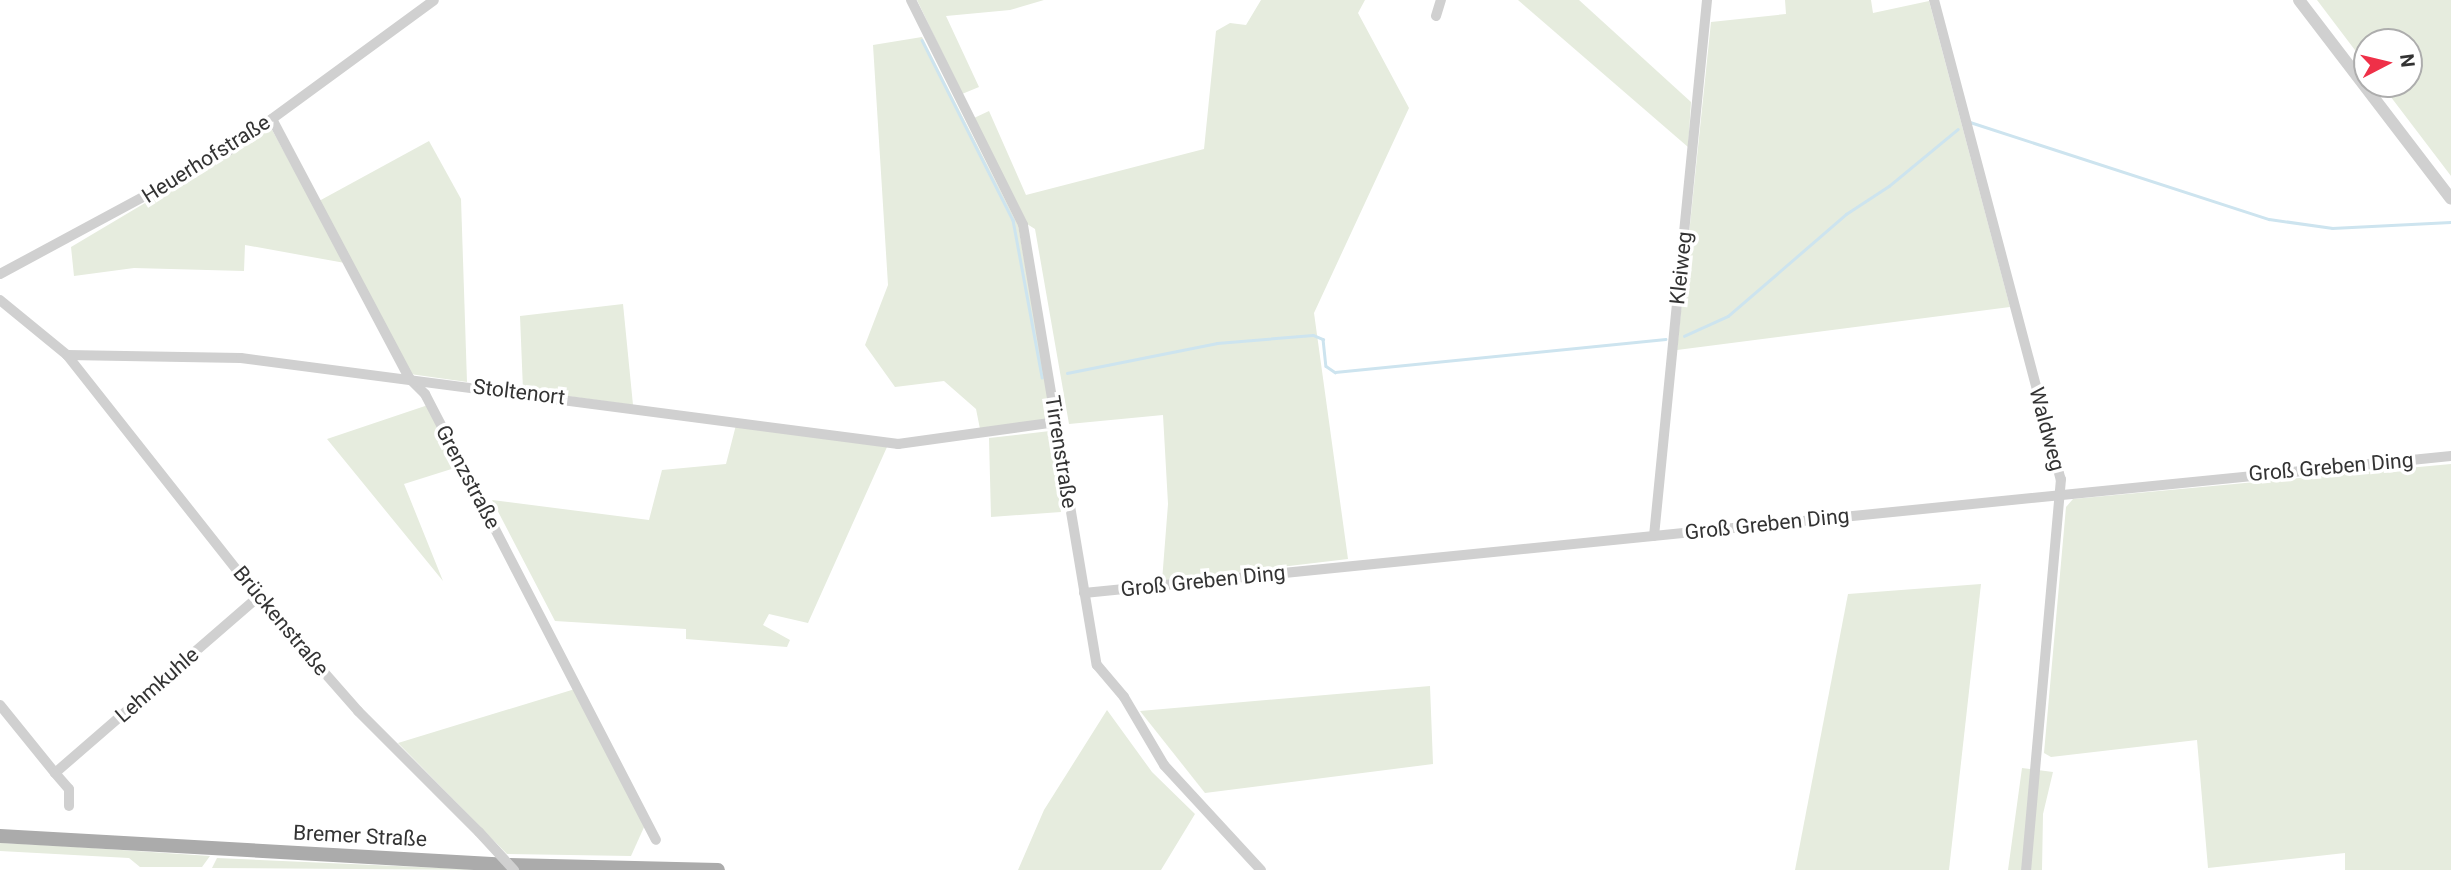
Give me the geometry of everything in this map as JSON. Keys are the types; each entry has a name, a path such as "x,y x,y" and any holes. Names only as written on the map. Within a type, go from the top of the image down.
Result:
{"main road":[{"name":"Bremer Straße","path":"0,836 509,865 718,870"}],"street":[{"name":"Heuerhofstraße","path":"0,274 176,182 272,119 434,0"},
{"name":"Tirrenstraße","path":"911,0 1023,225 1083,593 1100,673 1124,697 1164,765 1261,870"},
{"path":"1436,16 1441,0"},
{"name":"Kleiweg","path":"1654,536 1707,0"},
{"name":"Waldweg","path":"1934,0 2061,492 2026,870"},
{"path":"2300,0 2451,199"},
{"name":"Grenzstraße","path":"272,119 409,377 425,394 656,840"},
{"path":"0,300 67,355"},
{"name":"Stoltenort","path":"67,355 241,358 409,377 898,444 1056,422"},
{"name":"Brückenstraße","path":"67,355 258,597 358,711 514,870"},
{"name":"Groß Greben Ding","path":"1083,593 2061,492 2451,456"},
{"name":"Lehmkuhle","path":"55,773 258,597"},
{"path":"0,705 68,789 69,806"}],"shaded area":[{"path":"917,0 1044,0 1010,10 946,16 979,87 962,94"},
{"path":"1261,0 1365,0 1358,13 1409,108 1314,313 1348,559 1162,581 1168,504 1163,415 1069,424 1035,229 1027,224 974,118 989,111 1026,195 1204,149 1216,31 1230,23 1246,25"},
{"path":"1518,0 1579,0 1691,102 1688,147"},
{"path":"1785,0 1871,0 1873,13 1929,1 2010,307 1677,350 1711,22 1786,14"},
{"path":"2317,0 2451,0 2451,176 2392,98 2423,98 2423,28 2353,28 2353,48"},
{"path":"922,37 1018,225 1053,419 980,429 976,409 944,381 895,387 865,345 888,285 873,45"},
{"path":"271,128 345,263 245,245 244,271 134,268 74,276 71,247"},
{"path":"429,141 461,199 467,382 410,374 319,201"},
{"path":"623,304 633,405 523,390 520,316"},
{"path":"428,405 461,466 404,484 443,581 327,439"},
{"path":"736,425 887,447 808,623 769,614 763,625 790,640 787,647 686,639 686,629 555,621 492,500 649,520 662,470 726,464"},
{"path":"1050,431 1061,512 991,517 989,438"},
{"path":"2451,464 2451,870 2345,870 2345,853 2208,868 2197,740 2051,757 2044,753 2066,507 2073,499"},
{"path":"1981,584 1949,870 1795,870 1848,594"},
{"path":"1430,686 1433,764 1205,793 1140,711"},
{"path":"575,689 645,825 631,856 507,854 398,743"},
{"path":"1107,710 1152,772 1195,814 1161,870 1018,870 1044,810"},
{"path":"2022,768 2053,772 2043,814 2042,870 2008,870"},
{"path":"0,843 210,856 202,867 140,867 129,858 0,851"},
{"path":"217,858 487,870 212,868"}],"waterway":[{"path":"922,40 1013,220 1042,377"},
{"path":"1970,122 2269,219 2332,228 2451,222"},
{"path":"1684,336 1728,316 1846,214 1889,186 1958,129"},
{"path":"1067,373 1217,343 1313,335 1323,339 1326,366 1335,372 1665,339"}]}
